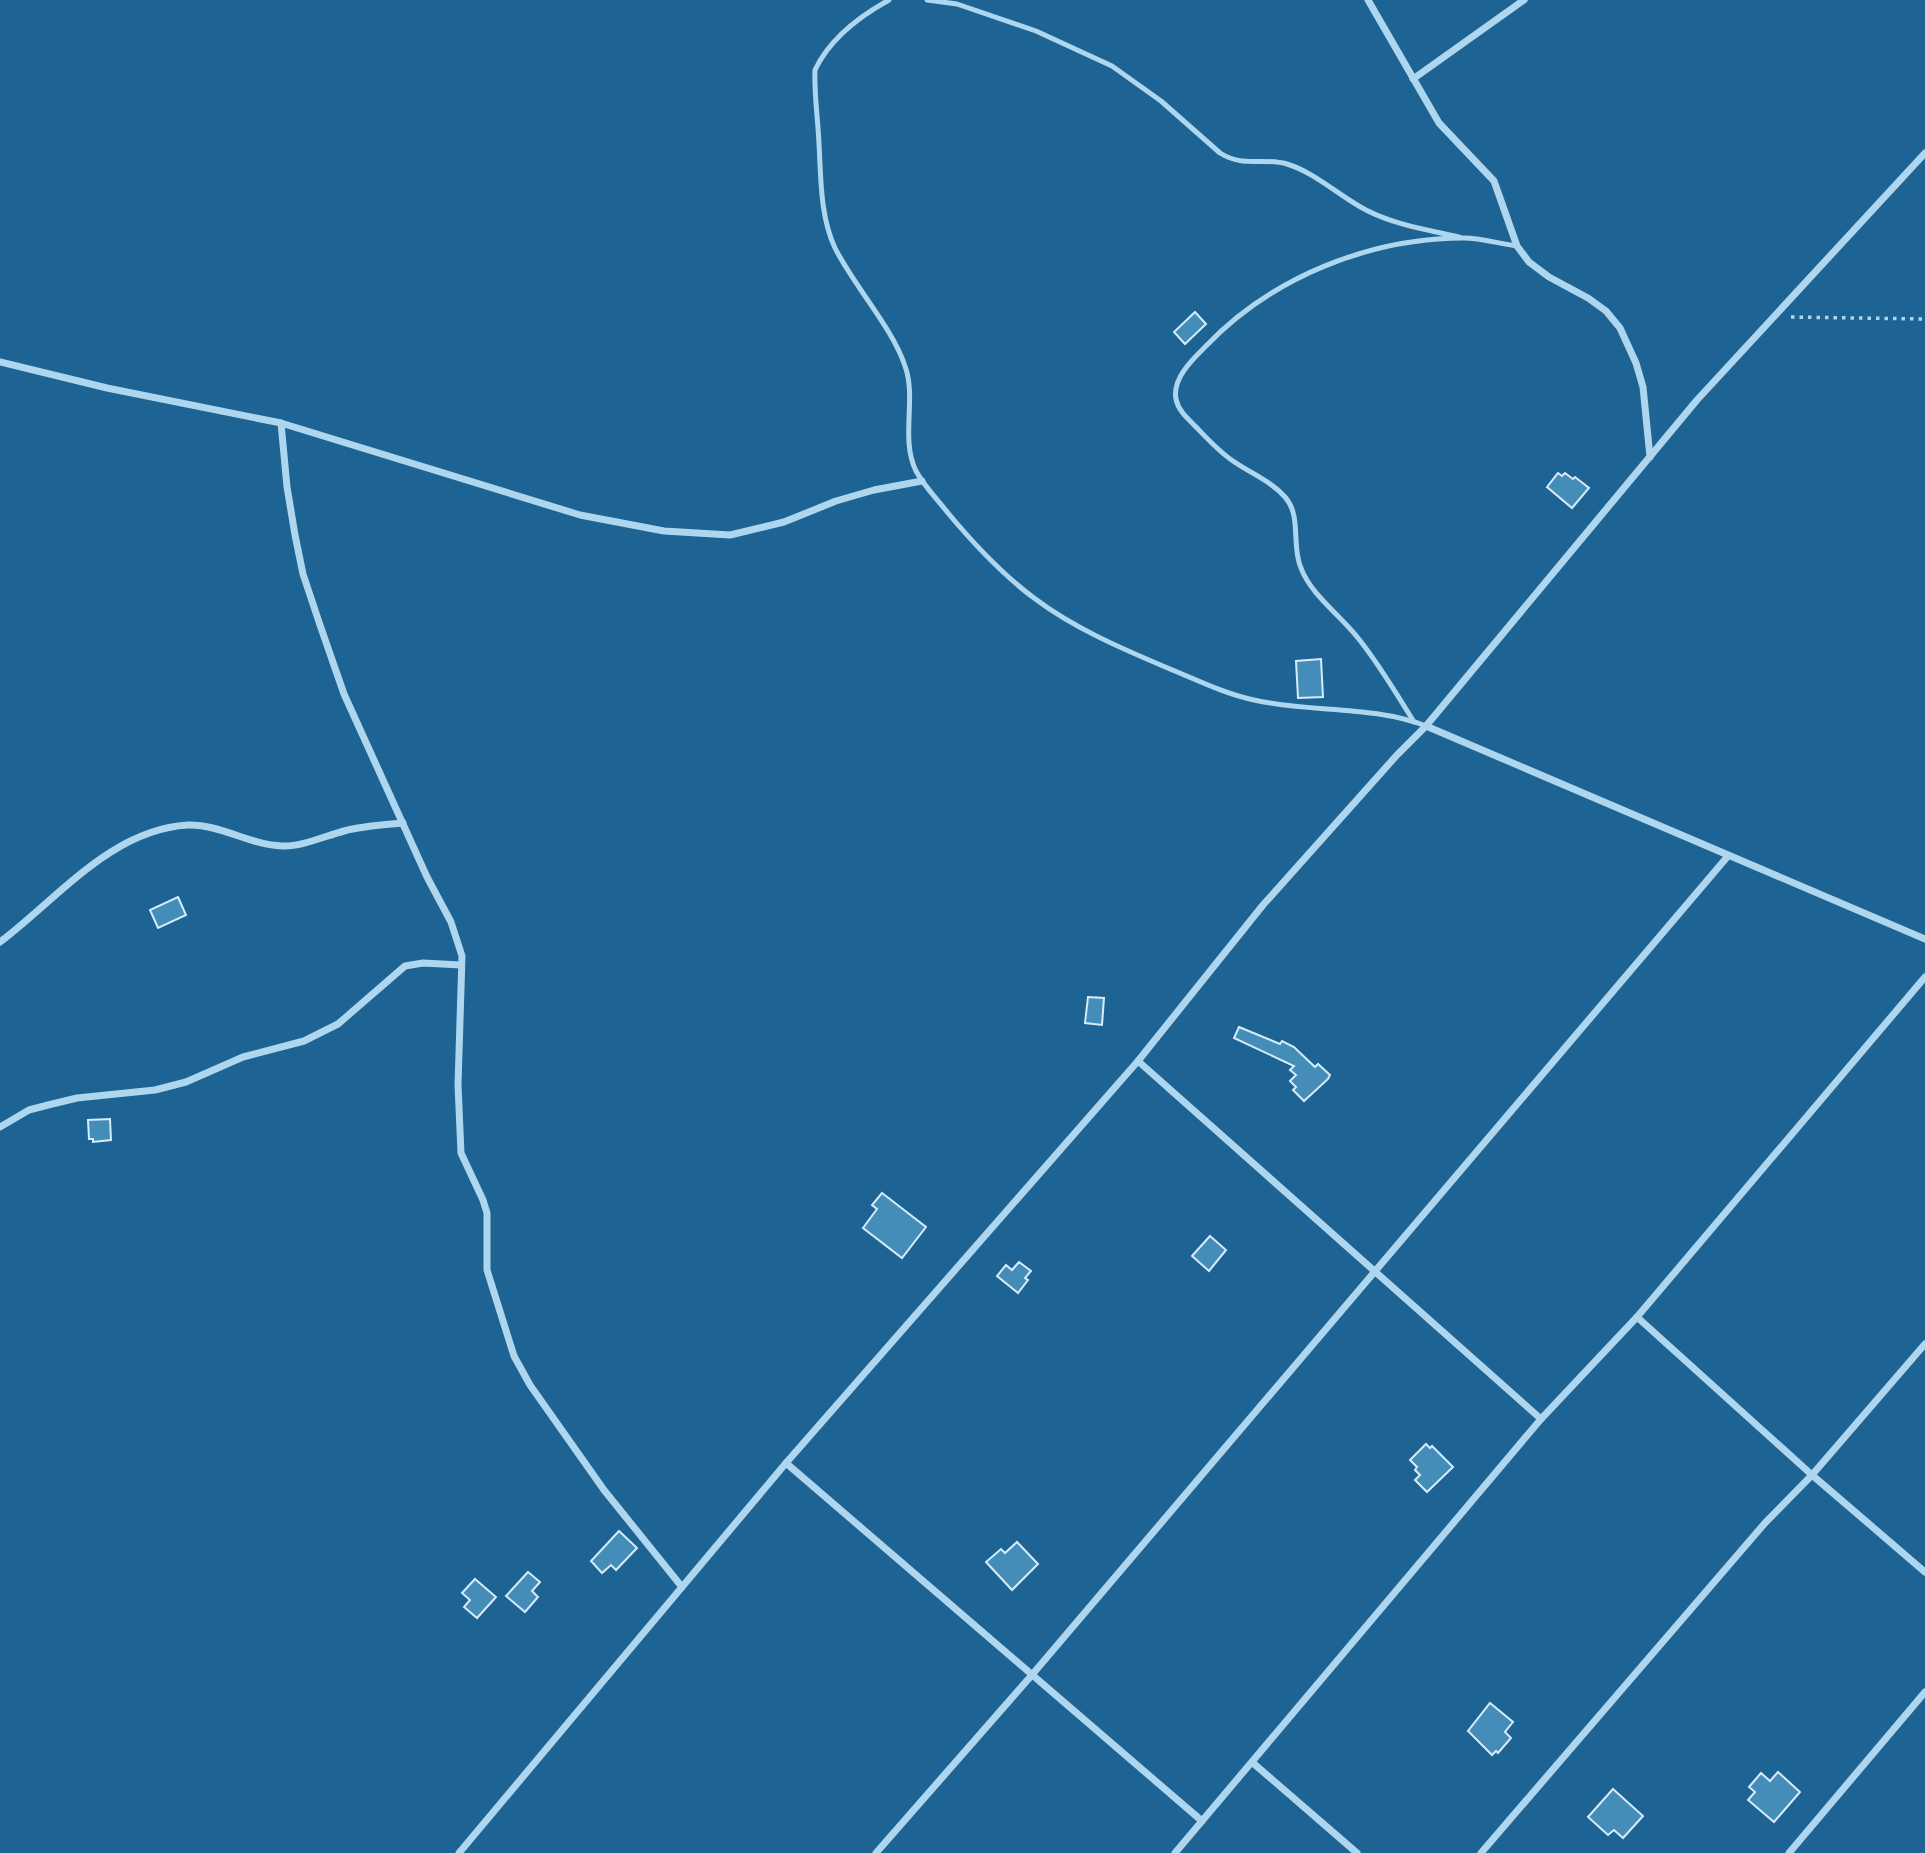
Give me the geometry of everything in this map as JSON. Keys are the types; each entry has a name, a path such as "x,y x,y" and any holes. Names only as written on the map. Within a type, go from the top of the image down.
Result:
{"street":[{"path":"1368,0 1439,123 1494,181 1517,246 1529,262 1606,311 1620,328 1636,363 1643,387 1650,457"},
{"path":"1413,79 1524,0"},
{"path":"459,1853 786,1463 1138,1061 1263,905 1426,726 1697,400 1925,153"},
{"path":"0,362 281,423 580,515 664,531 730,535 783,522 836,501 874,490 922,481"},
{"path":"281,423 287,487 303,575 344,694 427,877 451,922 462,956 458,1084 461,1153 484,1200 487,1213 487,1270 514,1356 530,1385 604,1490 682,1587"},
{"path":"1426,726 1925,939"},
{"path":"0,942 109,852 163,830 189,825 285,847 347,830 402,823"},
{"path":"876,1853 1377,1272 1728,856"},
{"path":"0,1127 19,1115 48,1105 77,1098 155,1090 186,1082 243,1057 304,1041 338,1024 405,966 424,963 461,965"},
{"path":"1175,1853 1541,1419 1637,1317 1925,977"},
{"path":"1138,1061 1541,1419"},
{"path":"1637,1317 1812,1475 1925,1572"},
{"path":"1482,1853 1765,1523 1812,1475 1925,1344"},
{"path":"786,1463 1202,1821"},
{"path":"1789,1853 1925,1692"},
{"path":"1252,1763 1357,1853"}],"lane":[{"path":"889,0 867,12 843,34 821,57 815,70 821,185 825,216 834,246 906,367 910,448 915,468 922,481 989,558 1033,598 1082,629 1211,686 1252,700 1298,708 1343,709 1426,726"},
{"path":"927,0 957,4 1036,31 1112,65 1161,100 1231,160 1286,164 1300,169 1370,212 1406,225 1517,246"},
{"path":"1414,722 1357,636 1311,586 1301,569 1296,554 1293,511 1287,499 1276,488 1231,460 1183,414 1176,400 1176,385 1183,373 1221,330 1267,296 1322,267 1361,253 1401,244 1466,238"}],"path":[{"path":"1774,316 1925,319"}],"building":[{"path":"1195,312 1206,324 1185,344 1174,332"},
{"path":"1558,473 1562,476 1565,473 1573,479 1575,477 1589,488 1572,508 1547,487"},
{"path":"1321,659 1323,697 1298,698 1296,661"},
{"path":"178,897 186,915 158,928 150,910"},
{"path":"1088,997 1104,998 1102,1025 1085,1023"},
{"path":"1239,1027 1294,1047 1315,1067 1318,1064 1330,1075 1328,1079 1304,1101 1293,1090 1296,1087 1290,1081 1296,1075 1290,1070 1294,1066 1234,1038"},
{"path":"110,1119 111,1140 93,1142 93,1139 89,1139 88,1120"},
{"path":"882,1193 926,1227 902,1258 863,1228 877,1209 872,1205"},
{"path":"1210,1236 1226,1250 1209,1271 1192,1256"},
{"path":"1019,1262 1031,1271 1018,1293 997,1276 1006,1265 1012,1270"},
{"path":"1426,1444 1430,1448 1432,1446 1453,1467 1427,1492 1415,1480 1420,1475 1410,1460"},
{"path":"619,1531 637,1548 616,1570 611,1565 602,1573 591,1561"},
{"path":"1017,1542 1038,1564 1012,1590 986,1562 1001,1549 1005,1553"},
{"path":"528,1572 540,1582 532,1591 538,1597 525,1612 506,1596"},
{"path":"475,1579 496,1597 477,1618 464,1607 470,1600 462,1593"},
{"path":"1490,1703 1513,1722 1505,1732 1511,1738 1498,1753 1496,1751 1492,1755 1468,1731"},
{"path":"1778,1772 1800,1792 1774,1822 1748,1800 1755,1792 1749,1787 1761,1773 1770,1781"},
{"path":"1613,1789 1643,1816 1623,1838 1614,1830 1608,1835 1588,1817"}]}
